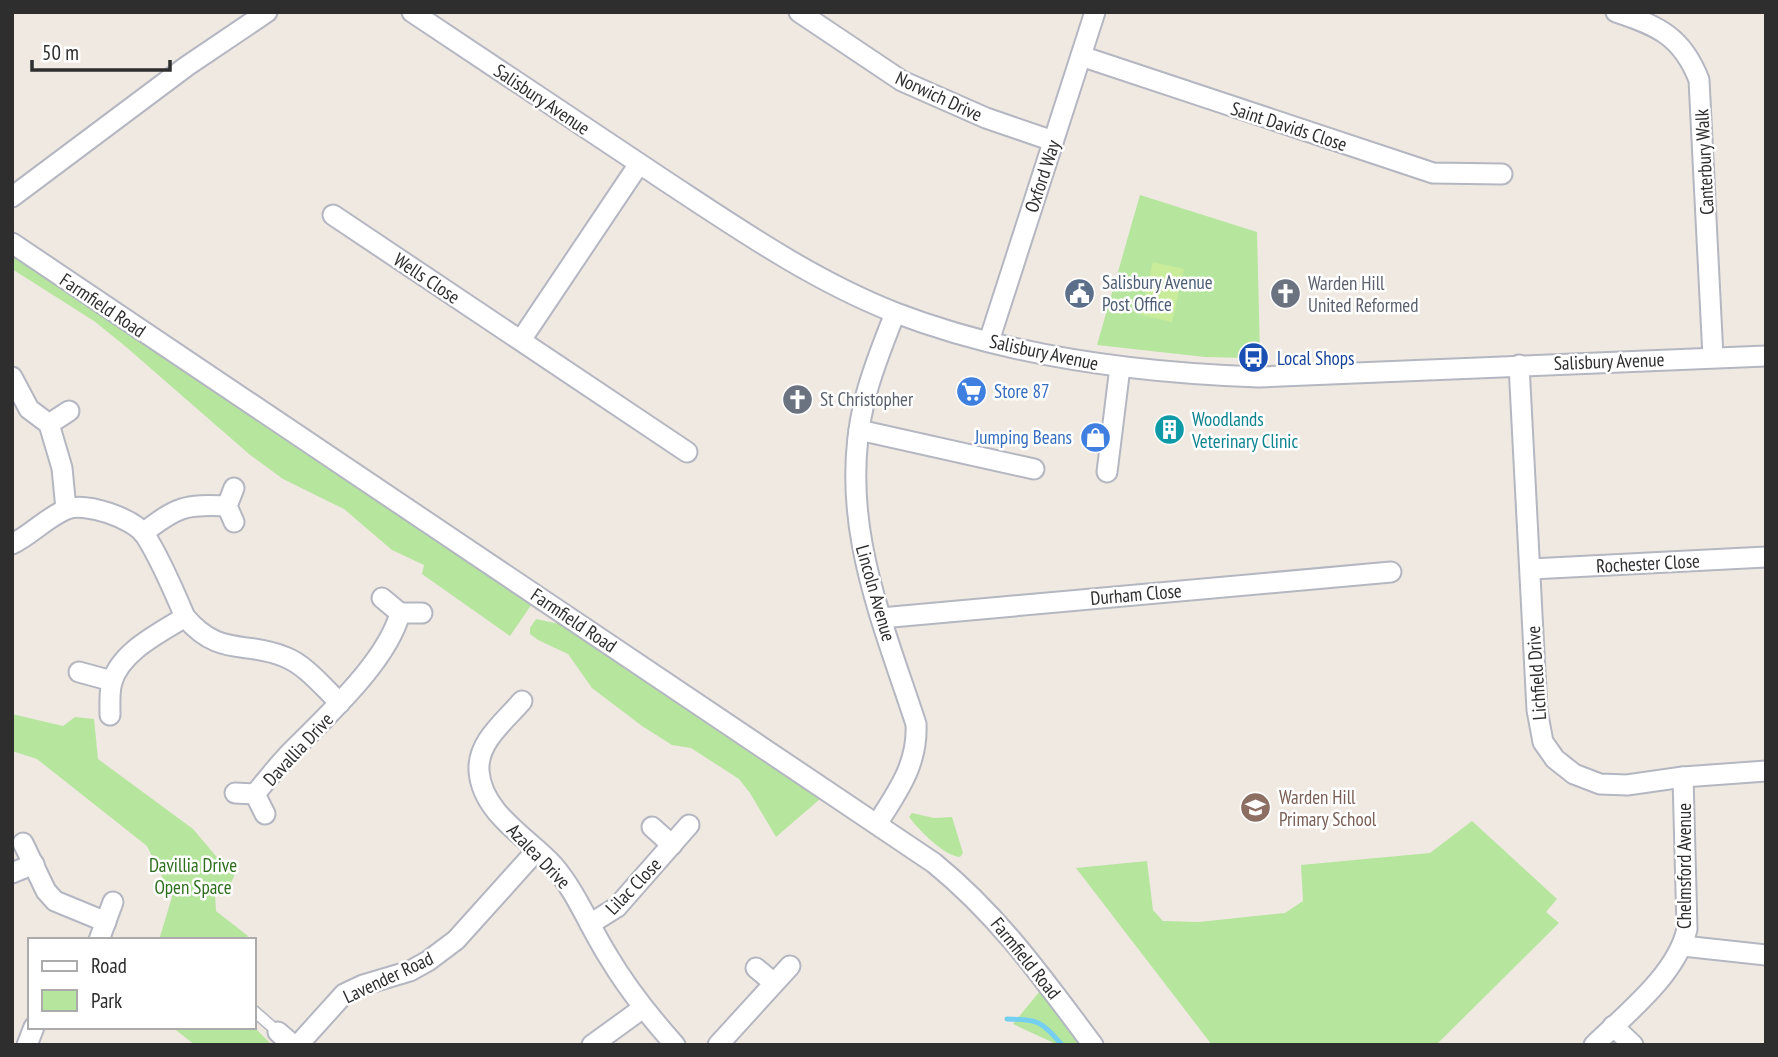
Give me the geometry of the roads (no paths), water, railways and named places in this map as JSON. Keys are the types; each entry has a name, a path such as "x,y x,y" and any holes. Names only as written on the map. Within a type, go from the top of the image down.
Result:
{"street":[{"path":"12,197 187,66 267,12"},
{"name":"Salisbury Avenue","path":"412,12 758,243 831,283 895,313 989,341 1120,367 1183,374 1259,377 1766,356"},
{"name":"Norwich Drive","path":"799,12 902,81 986,118 1053,141"},
{"name":"Oxford Way","path":"989,341 1095,12"},
{"name":"Canterbury Walk","path":"1616,12 1648,23 1667,34 1686,52 1699,80 1713,357"},
{"name":"Saint Davids Close","path":"1081,56 1433,173 1502,174"},
{"path":"521,340 639,164"},
{"name":"Wells Close","path":"333,215 687,452"},
{"name":"Farmfield Road","path":"12,243 934,863 1011,936 1093,1045"},
{"name":"Lincoln Avenue","path":"877,824 906,778 917,738 916,724 862,554 858,522 856,467 859,430 873,373 895,313"},
{"name":"Lichfield Drive","path":"1519,365 1537,710 1543,742 1548,751 1574,774 1600,784 1627,785 1683,777 1766,771"},
{"path":"1107,472 1120,367"},
{"path":"12,377 29,410 49,424 62,468 66,509"},
{"path":"49,424 69,411"},
{"path":"859,430 1034,469"},
{"path":"12,544 66,509 92,508 117,517 143,533 183,507 231,505"},
{"name":"Davallia Drive","path":"143,533 185,617 204,635 216,642 275,653 296,662 340,703"},
{"name":"Rochester Close","path":"1531,569 1766,557"},
{"name":"Durham Close","path":"881,618 1391,572"},
{"path":"382,598 400,613 422,613"},
{"name":"Davallia Drive","path":"255,794 340,703 396,629 400,613"},
{"path":"110,715 112,681 126,658 185,617"},
{"path":"79,672 112,681"},
{"name":"Azalea Drive","path":"522,701 487,741 479,759 480,777 494,809 565,880 607,955 643,1008 675,1045"},
{"name":"Chelmsford Avenue","path":"1594,1045 1671,968 1683,946 1687,929 1683,777"},
{"name":"Davallia Drive","path":"235,793 255,794"},
{"name":"Davallia Drive","path":"255,794 265,814"},
{"name":"Lilac Close","path":"590,925 617,907 689,825"},
{"name":"Lilac Close","path":"652,827 672,845"},
{"path":"23,843 46,891 55,901 102,931 113,902"},
{"name":"Lavender Road","path":"278,1032 296,1045 344,994 363,985 410,971 445,949 537,850"},
{"path":"12,873 34,864"},
{"path":"1683,946 1766,955"},
{"path":"718,1045 790,966"},
{"path":"756,968 774,983"},
{"path":"592,1045 643,1008"},
{"path":"1613,1026 1633,1045"}],"lane":[{"path":"256,1013 278,1032"}],"waterway":[{"path":"1007,1019 1038,1023 1062,1045"}],"place":[{"name":"Salisbury Avenue Post Office","path":"1079,293"},
{"name":"Warden Hill United Reformed","path":"1285,294"},
{"name":"Local Shops","path":"1254,358"},
{"name":"Store 87","path":"971,391"},
{"name":"St Christopher","path":"797,399"},
{"name":"Woodlands Veterinary Clinic","path":"1169,430"},
{"name":"Jumping Beans","path":"1095,437"},
{"name":"Warden Hill Primary School","path":"1256,808"}],"park label":[{"name":"Davillia Drive Open Space","path":"193,876"}]}
